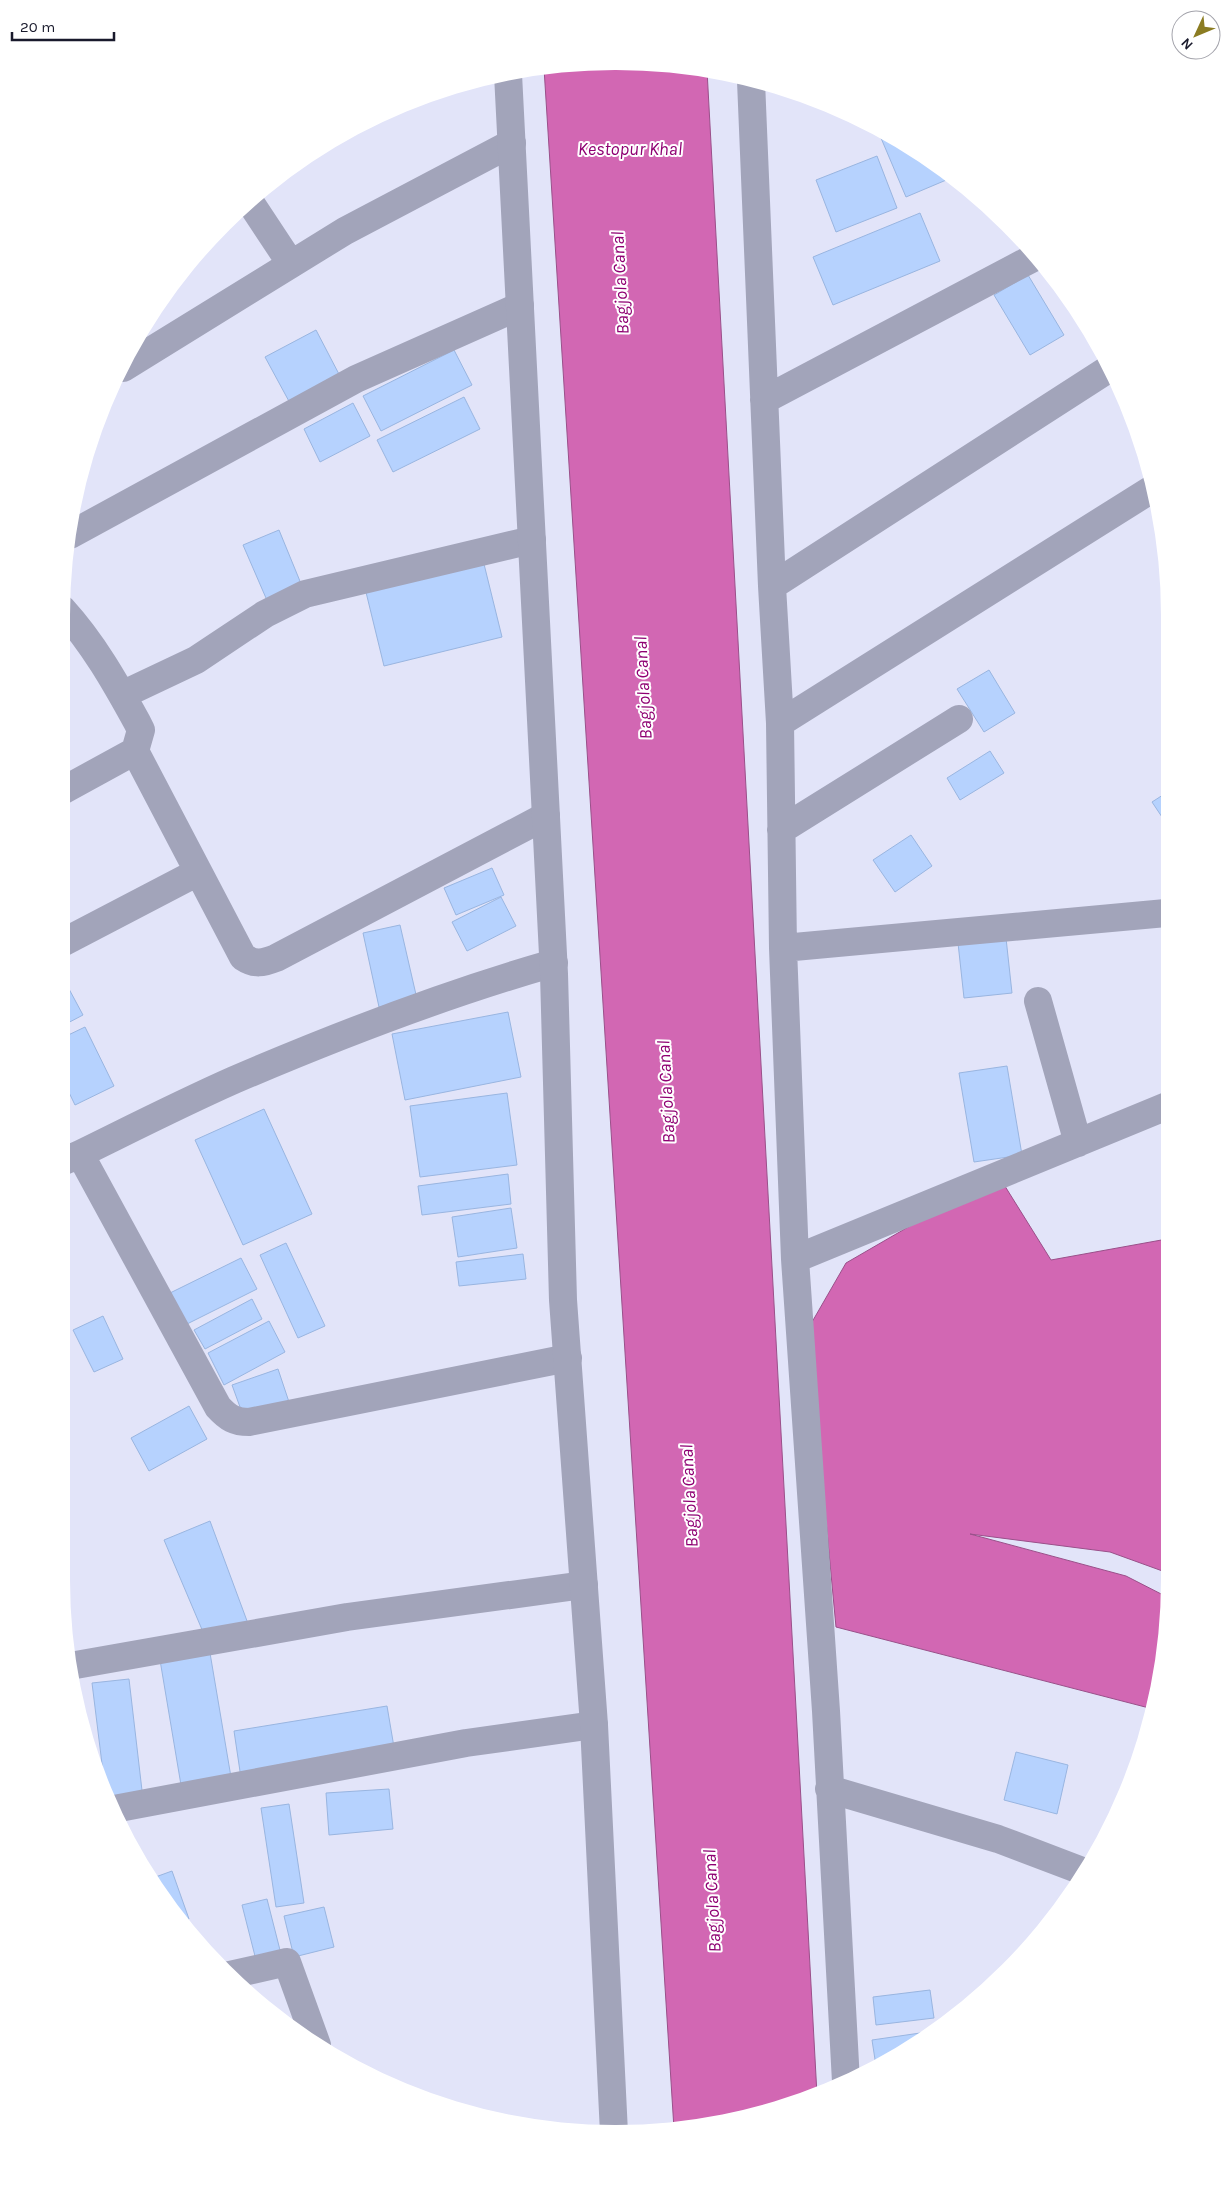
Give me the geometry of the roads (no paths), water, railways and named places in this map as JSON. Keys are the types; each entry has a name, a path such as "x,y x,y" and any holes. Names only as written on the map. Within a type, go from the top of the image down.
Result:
{"street":[{"path":"508,80 554,963 563,1290 594,1725 614,2125"},
{"path":"751,88 772,586 780,723 783,948 795,1259 825,1691 846,2074"},
{"path":"133,362 346,230 512,143"},
{"path":"254,207 291,264"},
{"path":"764,400 1029,260"},
{"path":"77,531 356,378 520,306"},
{"path":"772,586 1104,372"},
{"path":"780,723 1147,492"},
{"path":"122,695 196,660 265,614 305,594 532,540"},
{"path":"70,619 78,626 93,648 142,730 135,751 70,787"},
{"path":"781,830 960,719"},
{"path":"135,751 244,957 251,962 260,964 285,954 546,816"},
{"path":"70,940 198,872"},
{"path":"783,948 1161,914"},
{"path":"554,963 490,981 392,1016 233,1081 71,1158 218,1407 227,1417 238,1422 250,1422 568,1358"},
{"path":"1038,1001 1078,1143"},
{"path":"795,1259 1161,1108"},
{"path":"77,1665 347,1617 584,1585"},
{"path":"120,1808 466,1743 594,1725"},
{"path":"829,1789 998,1839 1077,1869"},
{"path":"238,1973 287,1962 312,2033"}],"water":[{"name":"Kestopur Khal","path":"580,71 651,71 707,78 817,2086 791,2096 722,2115 674,2121 544,75"},
{"path":"998,1175 1051,1260 1161,1240 1161,1570 1110,1552 970,1534 1126,1576 1161,1594 1156,1651 1146,1707 836,1627 808,1329 846,1263"}],"water label":[{"name":"Bagjola Canal","path":"620,283"},
{"name":"Bagjola Canal","path":"643,688"},
{"name":"Bagjola Canal","path":"666,1092"},
{"name":"Bagjola Canal","path":"689,1496"},
{"name":"Bagjola Canal","path":"712,1901"}]}
